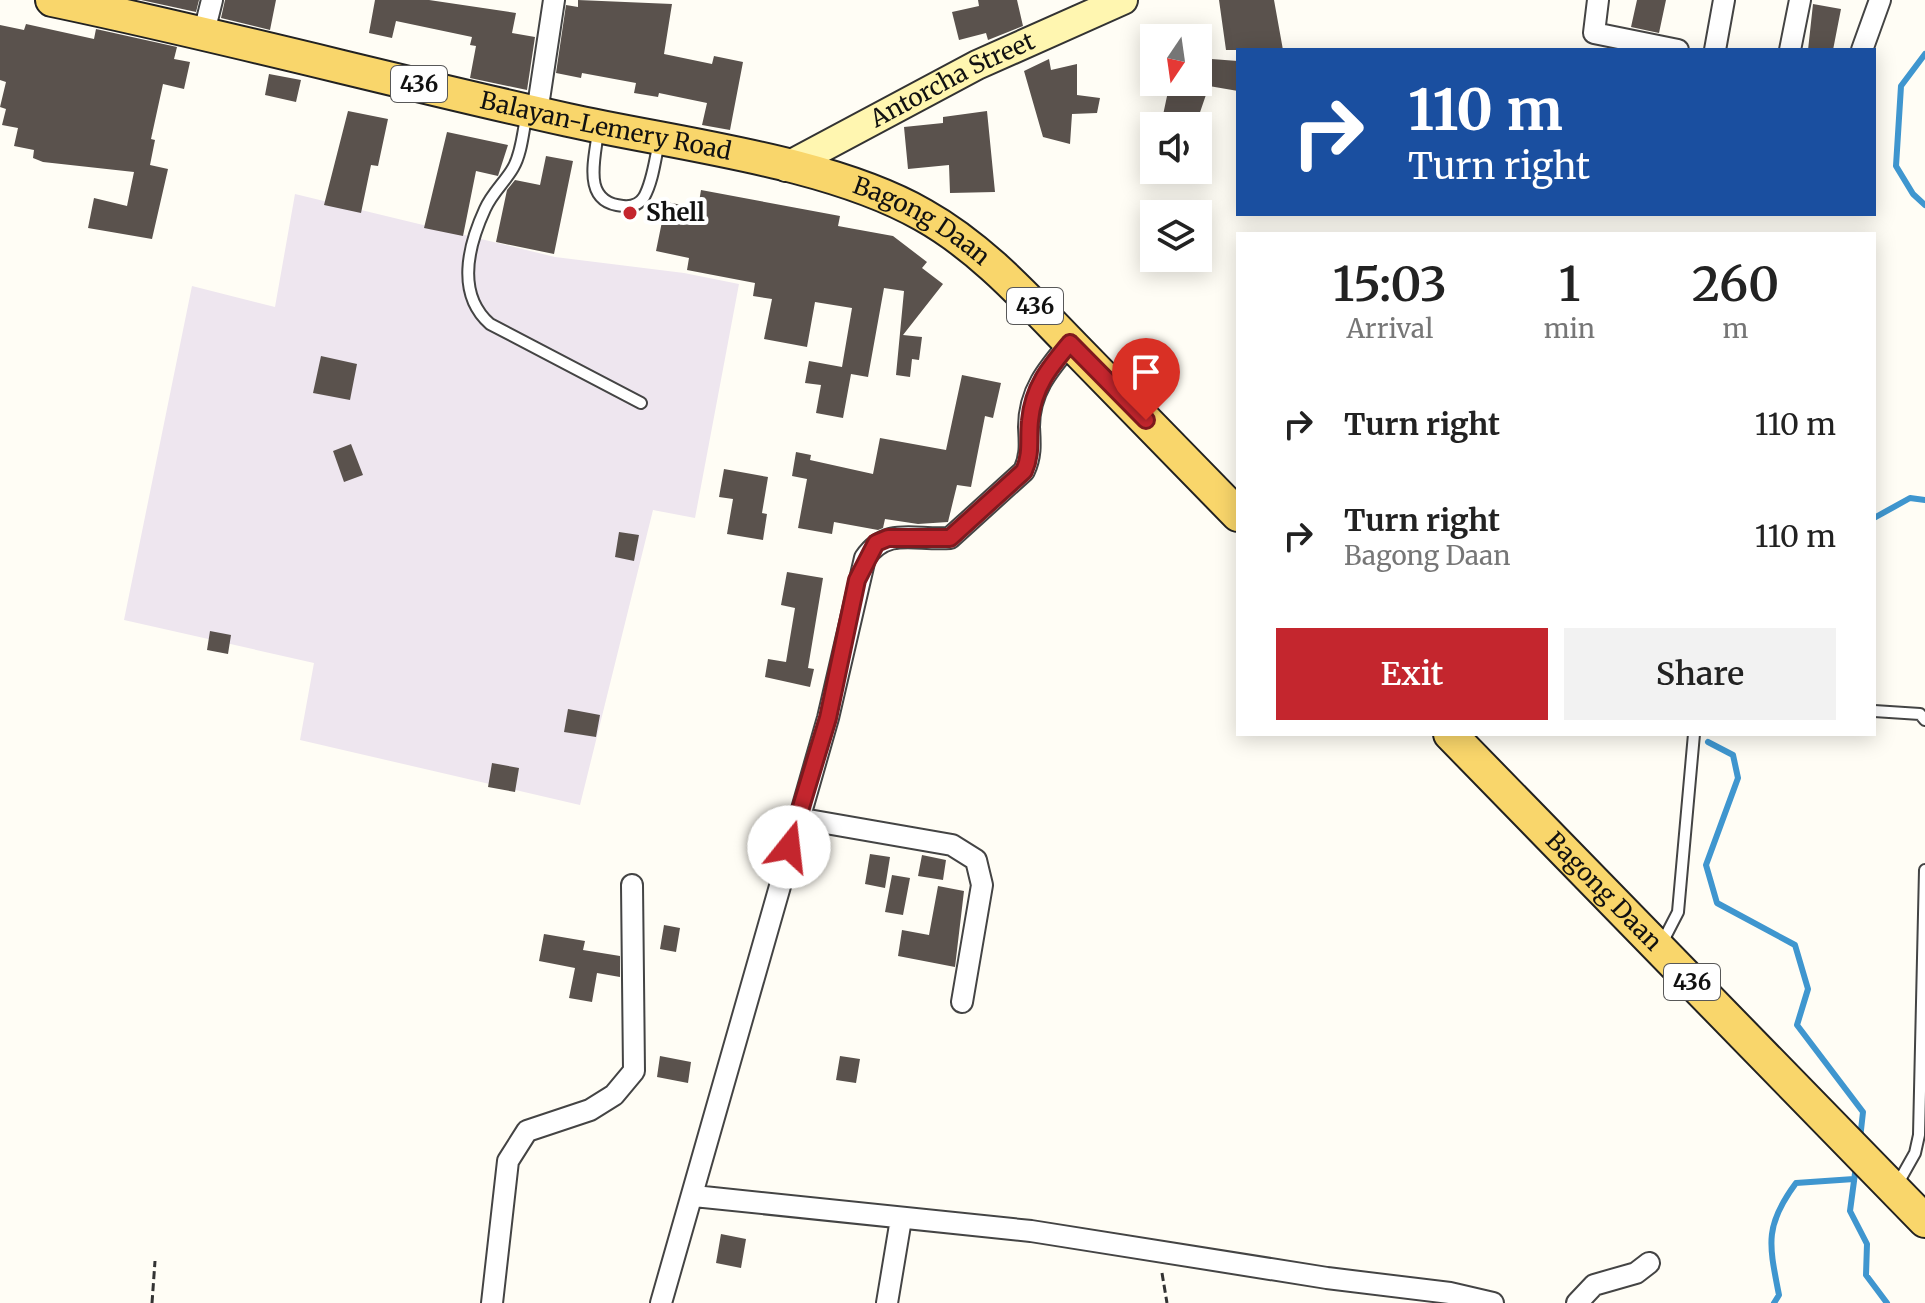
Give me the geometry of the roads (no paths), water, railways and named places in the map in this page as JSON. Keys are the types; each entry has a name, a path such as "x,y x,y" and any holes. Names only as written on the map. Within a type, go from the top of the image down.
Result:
{"main road":[{"name":"Balayan-Lemery Road","path":"53,0 204,32 532,112 786,167"},
{"name":"Antorcha Street","path":"786,167 977,65 1123,0"},
{"name":"Bagong Daan","path":"786,167 853,184 923,215 963,241 1009,280 1236,513"},
{"name":"Bagong Daan","path":"1452,736 1925,1221"}],"street":[{"path":"204,32 212,0"},
{"path":"532,112 554,0"},
{"path":"1598,0 1594,33 1668,48"},
{"path":"1715,48 1724,0"},
{"path":"1790,48 1800,0"},
{"path":"1863,48 1880,0"},
{"path":"661,1303 828,718 865,558 876,543 888,538 950,538 1024,471 1029,460 1029,425 1037,386 1070,343"},
{"path":"797,818 952,845 976,860 982,885 962,1002"},
{"path":"492,1303 508,1161 527,1131 590,1110 614,1095 634,1071 632,885"},
{"path":"694,1196 1031,1231 1158,1253 1450,1293 1493,1303"},
{"path":"887,1303 901,1219"},
{"path":"1577,1303 1594,1285 1636,1273 1649,1263"}],"lane":[{"path":"532,112 516,162 485,208 476,233 468,266 469,295 476,312 490,324 641,403"},
{"path":"599,127 592,184 603,200 619,206 632,206 645,195 660,140"},
{"path":"1876,711 1920,714 1925,720"},
{"path":"1659,949 1678,912 1694,736"},
{"path":"1885,1182 1915,1153 1919,1135 1925,870"}],"waterway":[{"path":"1925,54 1901,86 1896,166 1913,194 1925,205"},
{"path":"1876,517 1910,498 1925,500"},
{"path":"1708,742 1733,755 1738,778 1706,865 1717,903 1795,945 1808,989 1797,1025 1863,1112 1860,1139"},
{"path":"1856,1166 1850,1211 1867,1244 1866,1275 1887,1303"},
{"path":"1774,1303 1779,1295 1772,1236 1778,1211 1786,1198 1796,1183 1854,1179"}],"place":[{"name":"Shell","path":"630,213"}]}
